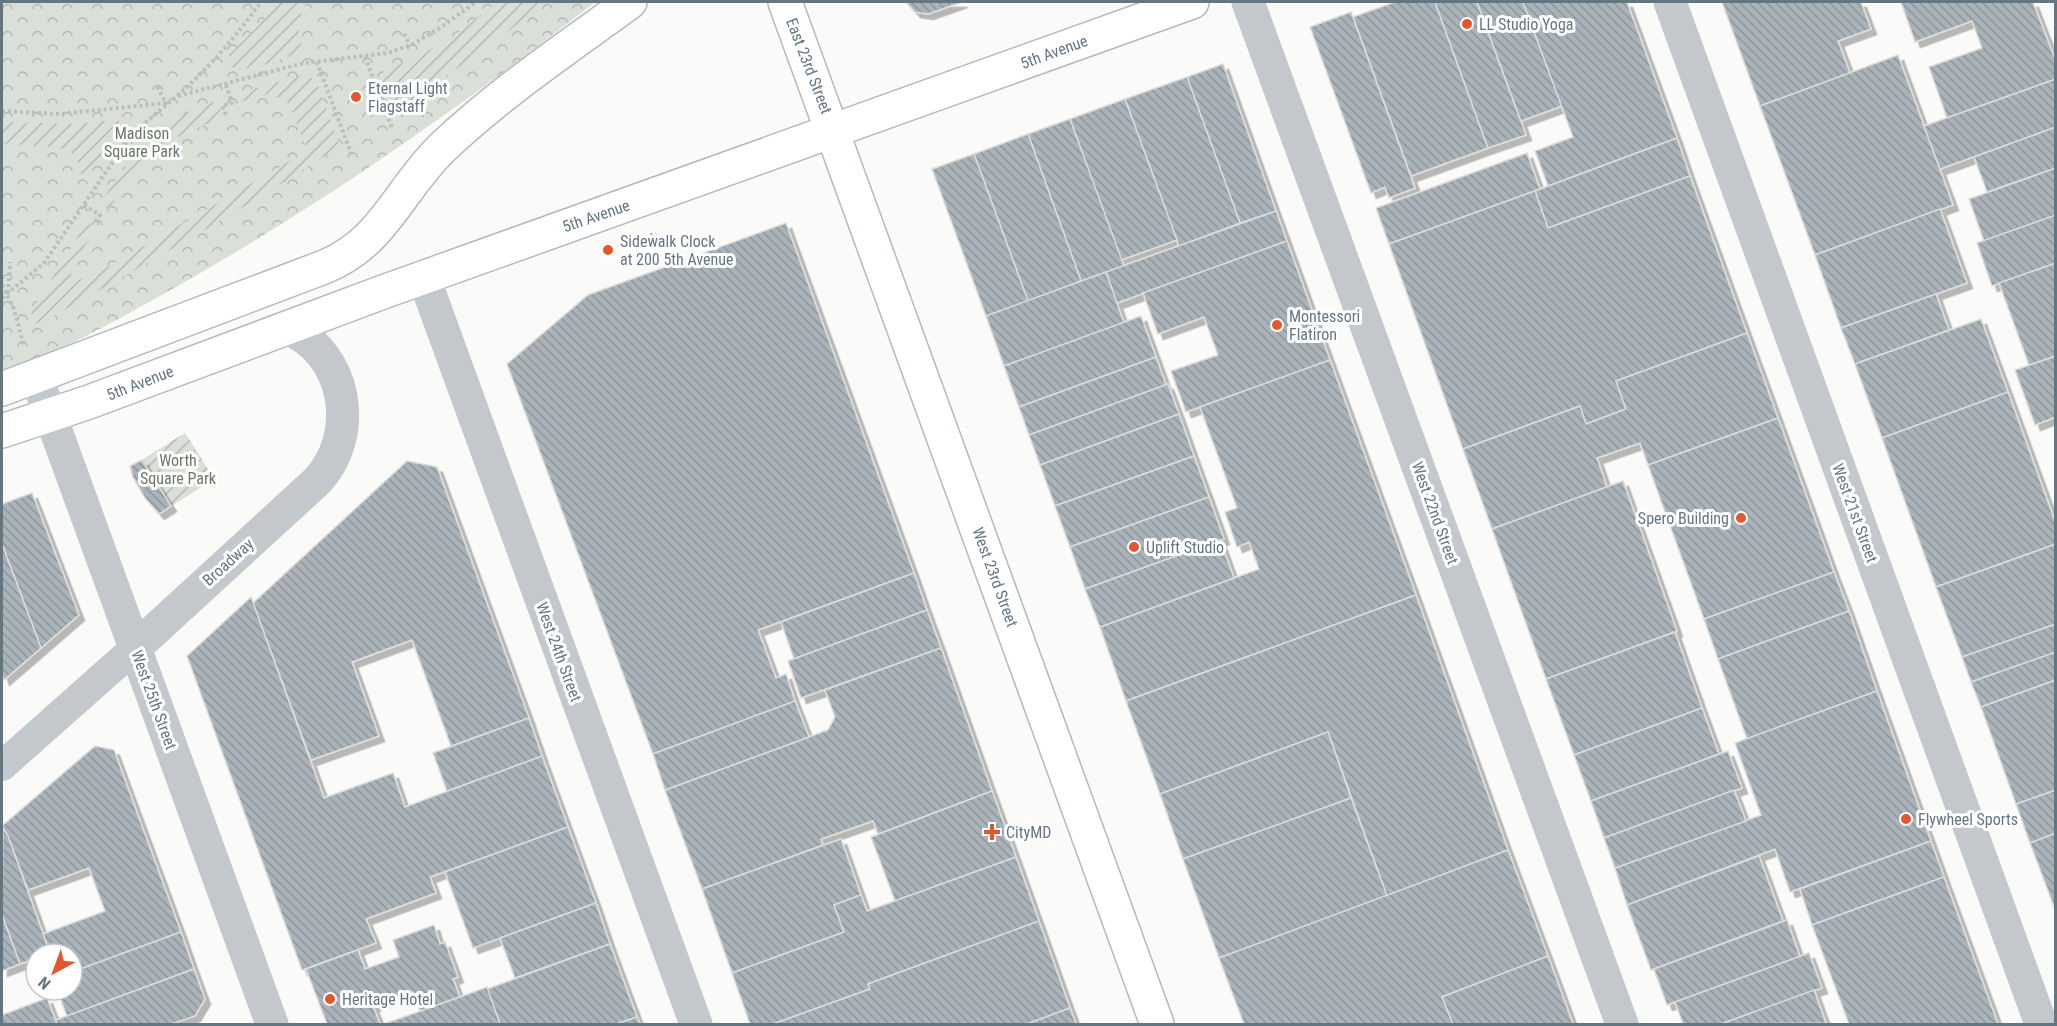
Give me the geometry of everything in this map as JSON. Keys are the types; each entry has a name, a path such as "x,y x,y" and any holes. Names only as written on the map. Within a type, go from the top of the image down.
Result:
{"main road":[{"path":"2,389 30,361 324,267 350,255 382,227 418,174 446,145 552,58 630,2"},
{"name":"East 23rd Street","path":"785,2 834,130"},
{"name":"5th Avenue","path":"2,432 1192,2"},
{"name":"West 23rd Street","path":"834,130 1157,1024"}],"street":[{"name":"West 22nd Street","path":"1248,2 1622,1024"},
{"name":"West 21st Street","path":"1670,2 2041,1024"},
{"name":"West 24th Street","path":"424,278 696,1024"},
{"name":"Broadway","path":"2,766 315,483 337,454 341,442 343,416 334,377 316,344 303,334 286,328"},
{"name":"West 25th Street","path":"30,361 272,1024"}],"path":[{"path":"2,298 44,263 127,141 166,103 177,96 221,51 261,2"},
{"path":"177,96 317,62 388,53 410,45 441,28 476,2"},
{"path":"404,34 410,45"},
{"path":"365,57 392,128"},
{"path":"317,62 352,156"},
{"path":"156,84 166,103"},
{"path":"226,85 232,103 222,106 226,115"},
{"path":"2,111 59,114 166,103"},
{"path":"84,204 100,215 95,222 99,224"},
{"path":"639,240 663,231"},
{"path":"8,294 10,262"},
{"path":"2,285 8,294 30,361"}],"green space":[{"name":"Madison Square Park","path":"2,2 595,2 455,108 309,206 158,297 2,378"},
{"path":"276,2 307,2 301,14 299,26 304,51 256,67 229,66 229,55 261,23"},
{"path":"498,2 546,2 484,50 394,110 381,77 382,73 446,42"},
{"path":"306,74 317,83 340,146 228,216 115,281 39,324 31,321 32,310 88,221 97,227 72,266 71,274 78,280 94,275 307,151 286,95 272,99 270,93 241,102 238,93"},
{"path":"217,101 223,117 170,140 166,137 126,183 108,210 100,203 136,154 163,127 197,108"},
{"path":"119,121 123,127 83,180 77,158 67,149 2,143 2,122 79,124"},
{"name":"Worth Square Park","path":"185,433 214,479 171,506 142,460"},
{"name":"Worth Square Park","path":"185,433 214,479 171,506 142,460","holes":["182,452 195,472 175,484 162,465"]}],"building":[{"path":"906,2 962,2 928,14 915,12"},
{"path":"1395,2 1435,2 1488,148 1411,176 1353,17"},
{"path":"1435,2 1477,2 1526,135 1488,148"},
{"path":"1477,2 1523,2 1562,106 1521,121"},
{"path":"1523,2 1627,2 1677,138 1548,186 1535,151 1573,137"},
{"path":"1722,2 1861,2 1871,29 1838,41 1850,73 1760,106"},
{"path":"1901,2 2033,2 2056,62 2056,79 1947,118 1929,67 1982,48 1972,21 1915,42"},
{"path":"1351,12 1415,188 1389,198 1385,187 1371,193 1310,27"},
{"path":"1898,55 1953,205 1815,255 1760,106"},
{"path":"1223,64 1276,211 1240,223 1187,77"},
{"path":"1187,77 1240,223 1179,246 1125,99"},
{"path":"2056,79 2056,127 1940,169 1924,126"},
{"path":"1125,99 1177,240 1121,260 1070,119"},
{"path":"1070,119 1124,266 1081,281 1028,134"},
{"path":"2056,127 2056,168 1987,192 1974,157"},
{"path":"1028,134 1081,281 1028,301 974,154"},
{"path":"1677,138 1690,176 1548,228 1535,191"},
{"path":"1527,153 1540,189 1389,244 1376,208"},
{"path":"974,154 1028,301 986,316 932,169"},
{"path":"2056,168 2056,215 1984,241 1969,199"},
{"path":"1690,176 1747,333 1616,381 1626,409 1586,424 1580,406 1463,449 1389,244 1535,191 1548,228"},
{"path":"1940,209 1967,283 1841,328 1815,255"},
{"path":"1276,211 1287,241 1117,303 1106,272"},
{"path":"2056,215 2056,263 1992,286 1977,243"},
{"path":"786,223 914,573 758,630 776,678 786,674 795,701 653,754 507,364 588,295"},
{"path":"1287,241 1330,360 1186,412 1171,371 1218,355 1204,317 1158,334 1143,293"},
{"path":"2056,263 2056,356 2029,365 1999,283"},
{"path":"1106,272 1124,323 1004,366 986,316"},
{"path":"1936,294 1949,330 1855,364 1841,328"},
{"path":"1141,316 1156,357 1019,407 1004,366"},
{"path":"1981,319 2008,392 1882,438 1855,364"},
{"path":"1747,333 1778,418 1648,465 1640,443 1597,458 1607,487 1492,529 1463,449 1580,406 1586,424 1626,409 1616,381"},
{"path":"2056,356 2056,417 2035,425 2015,370"},
{"path":"1156,357 1166,385 1029,435 1019,407"},
{"path":"1330,360 1416,595 1126,701 1100,627 1259,569 1249,542 1237,547 1225,512 1237,508 1200,407"},
{"path":"1168,384 1179,414 1040,465 1029,435"},
{"path":"2008,392 2056,524 2056,544 1936,587 1882,438"},
{"path":"1179,414 1194,456 1055,506 1040,465"},
{"name":"Spero Building","path":"1778,418 1834,572 1704,619 1648,465"},
{"path":"1194,456 1209,497 1070,547 1055,506"},
{"path":"142,460 171,506 159,514 145,498 133,477 130,466"},
{"path":"407,461 437,467 529,718 451,746 412,640 352,662 379,736 311,760 253,603"},
{"path":"1623,481 1677,631 1546,679 1492,529"},
{"path":"32,493 79,615 41,648 2,544 2,504"},
{"path":"1209,497 1224,539 1085,589 1070,547"},
{"path":"1220,540 1234,578 1100,627 1085,589"},
{"path":"2,544 41,648 4,680 2,674"},
{"path":"2056,544 2056,624 1962,657 1936,587"},
{"path":"1834,572 1849,611 1718,659 1704,619"},
{"path":"914,573 927,610 794,659 781,622"},
{"path":"1416,595 1508,850 1387,896 1328,732 1160,794 1126,701"},
{"path":"251,597 324,798 393,773 405,807 542,756 568,827 430,877 436,893 366,919 376,943 302,970 187,656"},
{"path":"927,610 941,648 801,698 788,661"},
{"path":"1849,611 1877,691 1747,739 1718,659"},
{"path":"2056,624 2056,652 1971,682 1962,657"},
{"path":"1675,632 1702,708 1574,755 1546,679"},
{"path":"941,648 992,791 878,834 873,821 821,839 823,845 702,889 665,790 828,730 835,717 825,690"},
{"path":"2056,652 2056,680 1981,707 1971,682"},
{"path":"2056,680 2056,790 2016,804 1981,707"},
{"path":"1877,691 1931,841 1790,892 1775,849 1627,905 1615,868 1761,815 1735,743"},
{"path":"795,701 809,737 665,790 653,754"},
{"path":"1702,708 1719,754 1591,801 1574,755"},
{"path":"529,718 542,756 447,791 433,753"},
{"path":"1328,732 1351,798 1183,859 1160,794"},
{"path":"95,746 114,750 181,932 84,968 84,942 46,942 43,934 105,911 89,868 28,890 2,826"},
{"path":"1728,751 1742,788 1604,838 1591,801"},
{"path":"1734,790 1746,821 1615,868 1604,838"},
{"path":"2056,790 2056,833 2030,843 2016,804"},
{"path":"992,791 1016,857 895,901 871,837"},
{"path":"1351,798 1387,896 1219,958 1183,859"},
{"path":"568,827 596,903 473,948 445,872"},
{"path":"3,828 8,836 46,942 24,942 24,962 20,964 2,915"},
{"path":"2056,833 2056,912 2030,843"},
{"path":"841,839 861,895 834,905 844,932 732,973 702,889"},
{"path":"1931,841 1944,877 1812,925 1800,889"},
{"path":"1508,850 1548,956 1442,997 1453,1024 1244,1024 1219,958"},
{"path":"1759,856 1783,921 1651,970 1627,905"},
{"path":"1016,857 1039,921 868,984 870,989 773,1024 750,1024 732,973 844,932 834,905 861,895 867,911"},
{"path":"1944,877 1998,1024 1849,1024 1812,925"},
{"path":"596,903 610,944 515,978 500,938"},
{"path":"2,915 20,964 2,971"},
{"path":"1787,920 1800,957 1667,1005 1654,969"},
{"path":"1039,921 1070,1008 1027,1024 773,1024 870,989 868,984"},
{"path":"434,925 440,944 445,942 458,977 453,979 460,997 420,1011 413,992 373,1006 380,1024 327,1024 306,969 358,950 365,969 399,957 393,940"},
{"path":"181,932 194,969 67,1016 62,1002 84,1002 84,968"},
{"path":"610,944 637,1017 616,1024 500,1024 487,989"},
{"path":"1809,953 1822,988 1721,1024 1683,1024 1675,1002"},
{"path":"1548,956 1573,1024 1453,1024 1442,997"},
{"path":"194,969 205,999 195,1016 171,1024 57,1024 56,1020"},
{"path":"487,987 500,1024 384,1024 460,997"},
{"path":"1814,990 1826,1023 1721,1024"},
{"path":"36,1002 49,1002 57,1024 2,1024 2,1015"},
{"path":"1070,1008 1076,1024 1027,1024"},
{"path":"637,1017 640,1024 616,1024"}],"place":[{"name":"LL Studio Yoga","path":"1467,24"},
{"name":"Eternal Light Flagstaff","path":"356,97"},
{"name":"Sidewalk Clock at 200 5th Avenue","path":"608,250"},
{"name":"Montessori Flatiron","path":"1277,325"},
{"name":"Spero Building","path":"1741,518"},
{"name":"Uplift Studio","path":"1134,547"},
{"name":"Flywheel Sports","path":"1906,819"},
{"name":"CityMD","path":"992,832"},
{"name":"Heritage Hotel","path":"330,999"}]}
